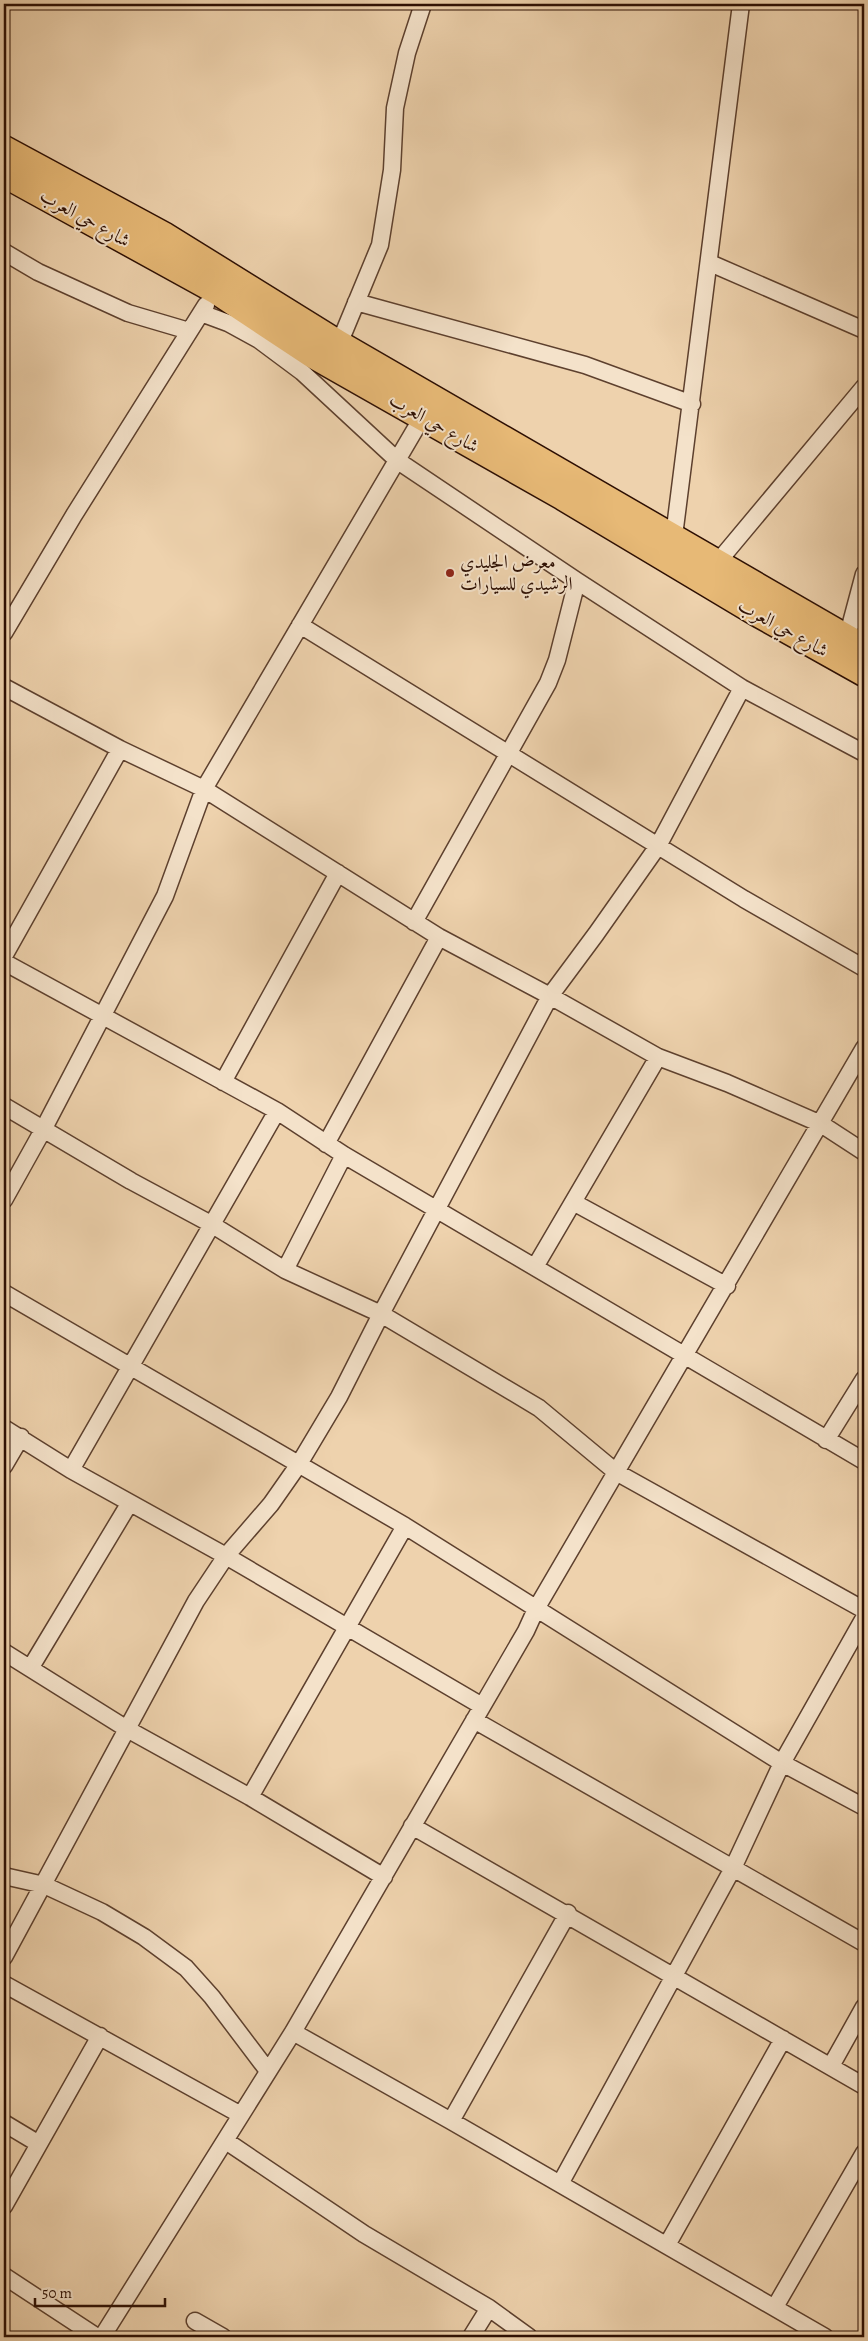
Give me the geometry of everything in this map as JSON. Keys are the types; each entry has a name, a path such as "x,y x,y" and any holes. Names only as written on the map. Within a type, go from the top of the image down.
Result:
{"main road":[{"name":"شارع حي العرب","path":"4,149 165,236 339,344 674,536 717,563 737,588 864,673"},
{"name":"شارع حي العرب","path":"4,174 216,290 313,355 423,416 737,588 856,643"}],"street":[{"path":"339,344 380,245 392,170 395,108 408,53 423,4"},
{"path":"674,536 710,263 741,4"},
{"path":"4,252 38,272 128,313 189,331"},
{"path":"710,263 864,330"},
{"path":"4,634 74,515 216,290"},
{"path":"356,302 586,365 692,404"},
{"path":"201,313 228,323 259,340 302,372 398,461 577,581 742,688 864,753"},
{"path":"717,563 864,387"},
{"path":"4,1200 44,1130 165,896 204,789 423,416"},
{"path":"856,643 864,574"},
{"path":"414,922 548,683 557,660 577,581"},
{"path":"300,625 744,899 864,968"},
{"path":"4,687 120,749 204,789 439,937 550,996 658,1057 728,1083 821,1124 864,1152"},
{"path":"4,1957 196,1601 226,1556 271,1504 299,1464 339,1397 550,996 658,846 742,688"},
{"path":"4,956 120,749"},
{"path":"222,1082 338,873"},
{"path":"326,1144 439,937"},
{"path":"4,962 277,1111 326,1144 436,1210 864,1461"},
{"path":"102,2337 226,2142 293,2032 526,1631 536,1609 727,1286 864,1048"},
{"path":"536,1267 658,1057"},
{"path":"4,1106 131,1181 211,1224 285,1270 381,1314 539,1408 616,1472 864,1610"},
{"path":"72,1470 277,1111"},
{"path":"285,1270 344,1155"},
{"path":"573,1202 727,1286"},
{"path":"4,1293 405,1526 782,1763 864,1807"},
{"path":"826,1440 864,1379"},
{"path":"4,1428 129,1504 226,1556 346,1628 478,1713 732,1868 864,1942"},
{"path":"4,1466 21,1437"},
{"path":"31,1667 129,1504"},
{"path":"250,1797 405,1526"},
{"path":"560,2184 675,1976 732,1868 782,1763 864,1618"},
{"path":"4,1652 31,1667 128,1729 250,1797 384,1877"},
{"path":"412,1826 568,1913 864,2086"},
{"path":"4,1876 44,1885 102,1912 144,1937 186,1968 212,1997 268,2071"},
{"path":"451,2121 568,1913"},
{"path":"4,1984 241,2115"},
{"path":"831,2066 864,2007"},
{"path":"293,2032 825,2337"},
{"path":"4,2206 100,2036"},
{"path":"667,2245 783,2039"},
{"path":"4,2123 39,2144"},
{"path":"226,2142 364,2234 489,2308 530,2337"},
{"path":"775,2308 864,2153"},
{"path":"4,2276 97,2337"},
{"path":"471,2337 489,2308"},
{"path":"196,2321 223,2337"}],"place":[{"name":"معرض الجليدي الرشيدي للسيارات","path":"450,573"}]}
